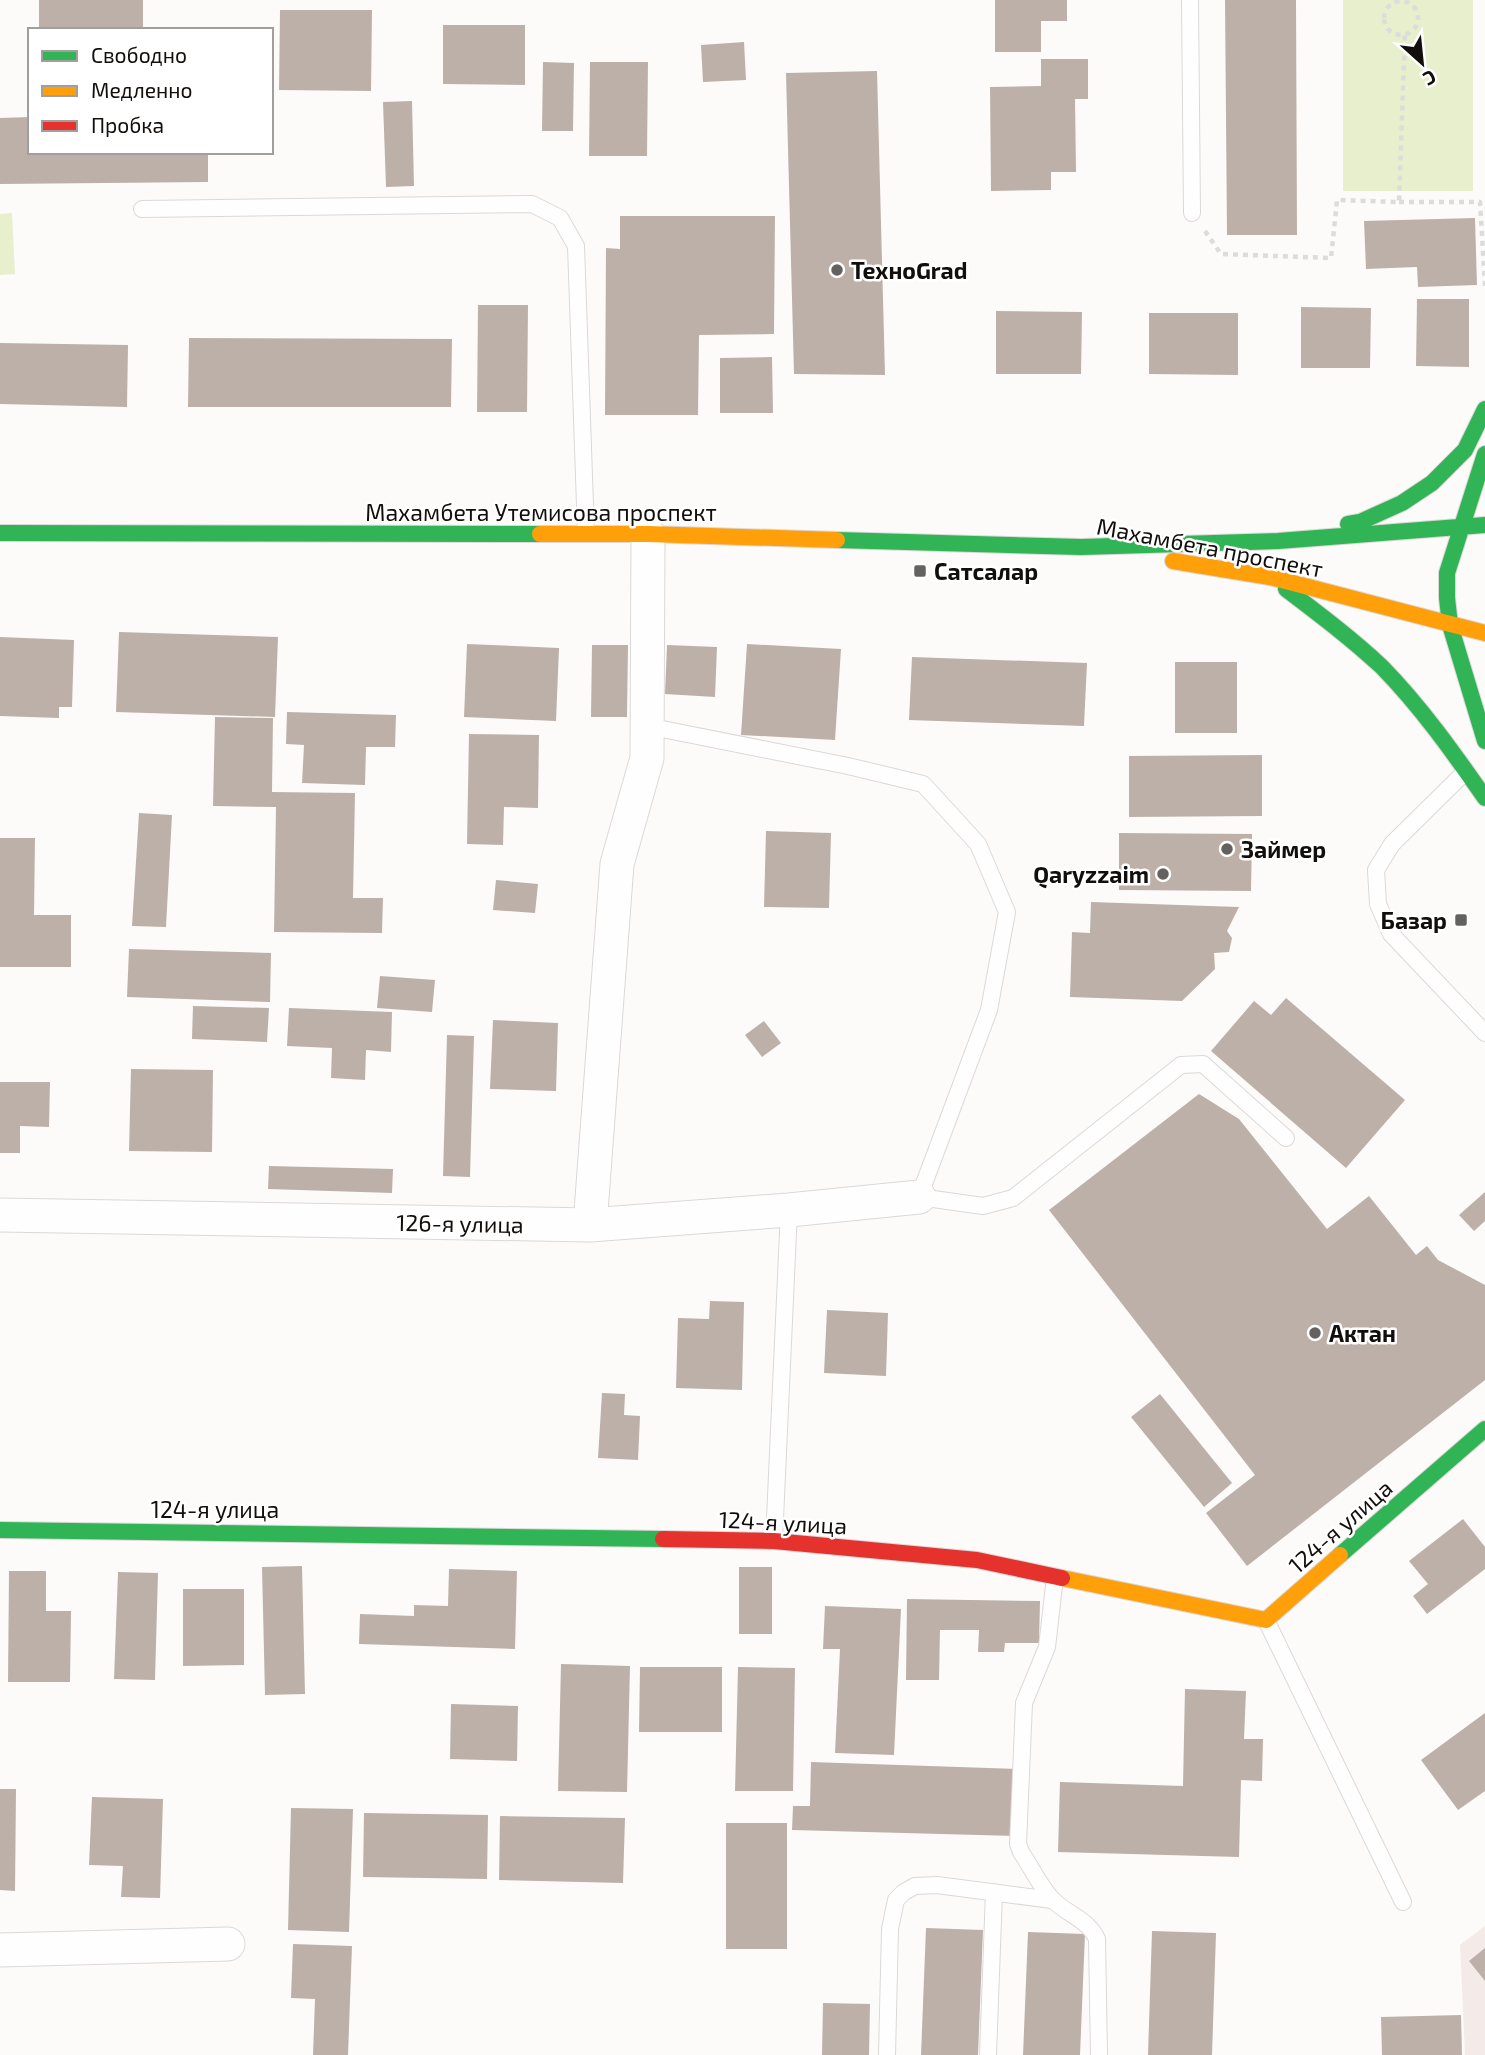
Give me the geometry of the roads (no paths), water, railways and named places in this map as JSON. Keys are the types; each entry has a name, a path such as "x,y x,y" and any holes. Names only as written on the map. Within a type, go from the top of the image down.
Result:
{"street":[{"path":"1278,541 1360,522 1402,503 1432,483 1465,450 1485,408"},
{"path":"1485,454 1447,573 1450,625 1485,741"},
{"name":"Махамбета проспект","path":"1081,547 1278,541 1485,525"},
{"name":"Махамбета Утемисова проспект","path":"0,533 648,534 1081,547"},
{"path":"590,1225 617,864 647,758 648,534"},
{"name":"Махамбета проспект","path":"1081,547 1270,577 1485,633"},
{"path":"1270,577 1341,631 1393,679 1442,738 1485,798"},
{"name":"126-я улица","path":"0,1215 590,1225 919,1197"},
{"name":"124-я улица","path":"0,1530 774,1541 977,1560 1266,1620 1485,1429"},
{"path":"0,1950 228,1944"}],"lane":[{"path":"1190,0 1192,213"},
{"path":"142,209 532,204 560,218 576,246 586,534"},
{"path":"647,726 848,766 923,784 978,844 1007,912 989,1010 919,1197 983,1206 1013,1198 1181,1065 1203,1064 1286,1138"},
{"path":"1466,771 1392,844 1376,870 1378,904 1391,934 1485,1033"},
{"path":"774,1541 789,1210"},
{"path":"1055,1577 1047,1647 1024,1703 1018,1835 1021,1852 1052,1900 1086,1924 1097,1939 1099,2055"},
{"path":"1266,1620 1404,1902"},
{"path":"887,2055 890,1929 896,1900 904,1892 915,1886 937,1885 1052,1900"},
{"path":"988,2055 994,1892"}],"place":[{"name":"ТехноGrad","path":"837,270"},
{"name":"Сатсалар","path":"920,571"},
{"name":"Займер","path":"1227,849"},
{"name":"Qaryzzaim","path":"1163,874"},
{"name":"Базар","path":"1461,920"},
{"name":"Актан","path":"1315,1333"}]}
